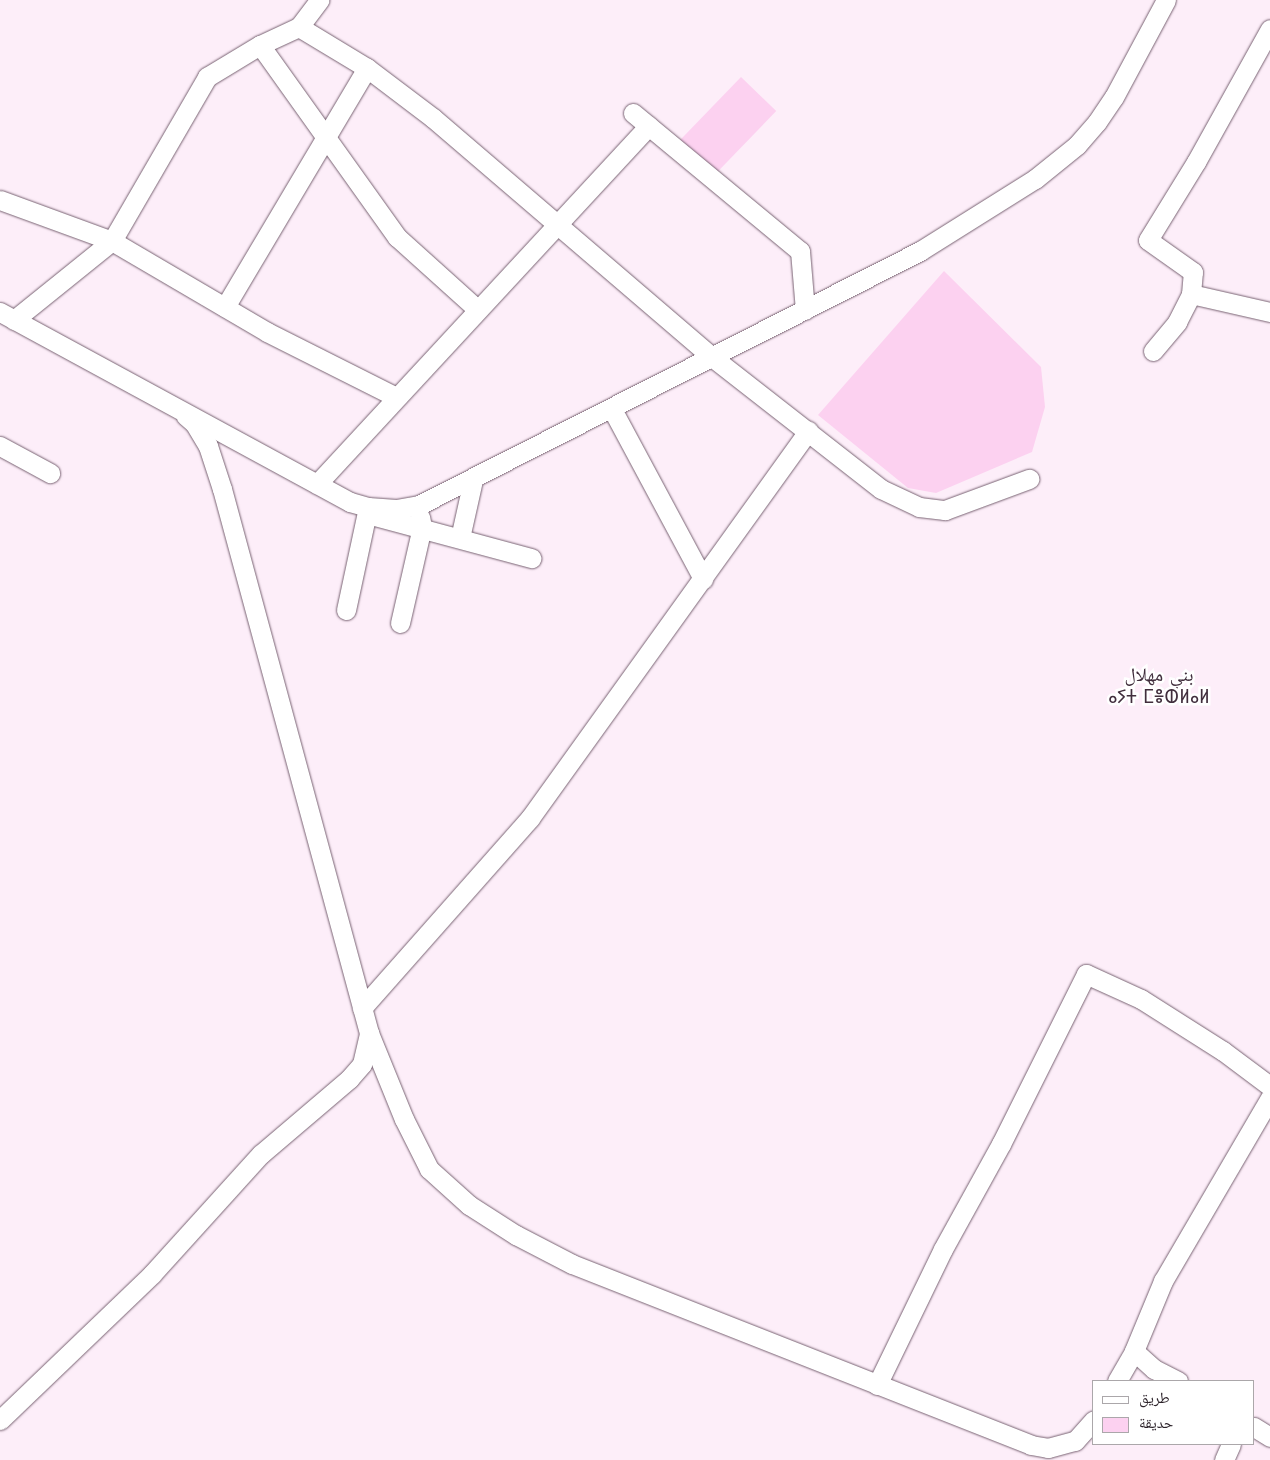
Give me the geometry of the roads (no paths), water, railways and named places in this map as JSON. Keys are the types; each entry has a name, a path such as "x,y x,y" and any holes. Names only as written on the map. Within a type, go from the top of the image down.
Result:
{"street":[{"path":"319,0 299,27 260,45 208,77 112,241 7,316 218,428 367,510 531,558"},
{"path":"367,510 396,509 419,505 473,480 920,251 1057,163 1092,128 1114,98 1166,0"},
{"path":"299,27 367,68 433,118 557,222 712,357 881,488 919,507 945,510 1030,479"},
{"path":"1153,351 1177,322 1191,294 1193,272 1148,240 1196,162 1270,29"},
{"path":"260,45 396,237 477,309"},
{"path":"225,307 367,68"},
{"path":"633,113 800,251 805,310"},
{"path":"317,484 557,222 649,126"},
{"path":"0,200 112,241 267,332 396,398"},
{"path":"1191,294 1245,309 1270,312"},
{"path":"168,403 194,423 208,446 369,1033 387,1079 429,1169 469,1205 516,1235 572,1264 877,1385 1027,1453 1075,1441 1092,1422"},
{"path":"612,409 703,579"},
{"path":"208,446 218,428"},
{"path":"362,1008 530,818 808,431"},
{"path":"0,446 50,473"},
{"path":"460,538 473,480"},
{"path":"400,623 422,527 419,505"},
{"path":"346,610 367,510"},
{"path":"877,1385 943,1249 1001,1144 1086,974 1142,999 1223,1051 1270,1086"},
{"path":"0,1420 152,1274 261,1154 349,1079 362,1064 369,1033"},
{"path":"349,1079 367,1074 387,1079"},
{"path":"1118,1380 1134,1351 1163,1281 1270,1098"},
{"path":"1134,1351 1154,1369 1176,1380"},
{"path":"1255,1428 1270,1437"},
{"path":"1224,1460 1231,1445"}],"district":[{"name":"بني مهلال ⴰⵢⵜ ⵎⴻⵀⵍⴰⵍ","path":"1159,686"}]}
